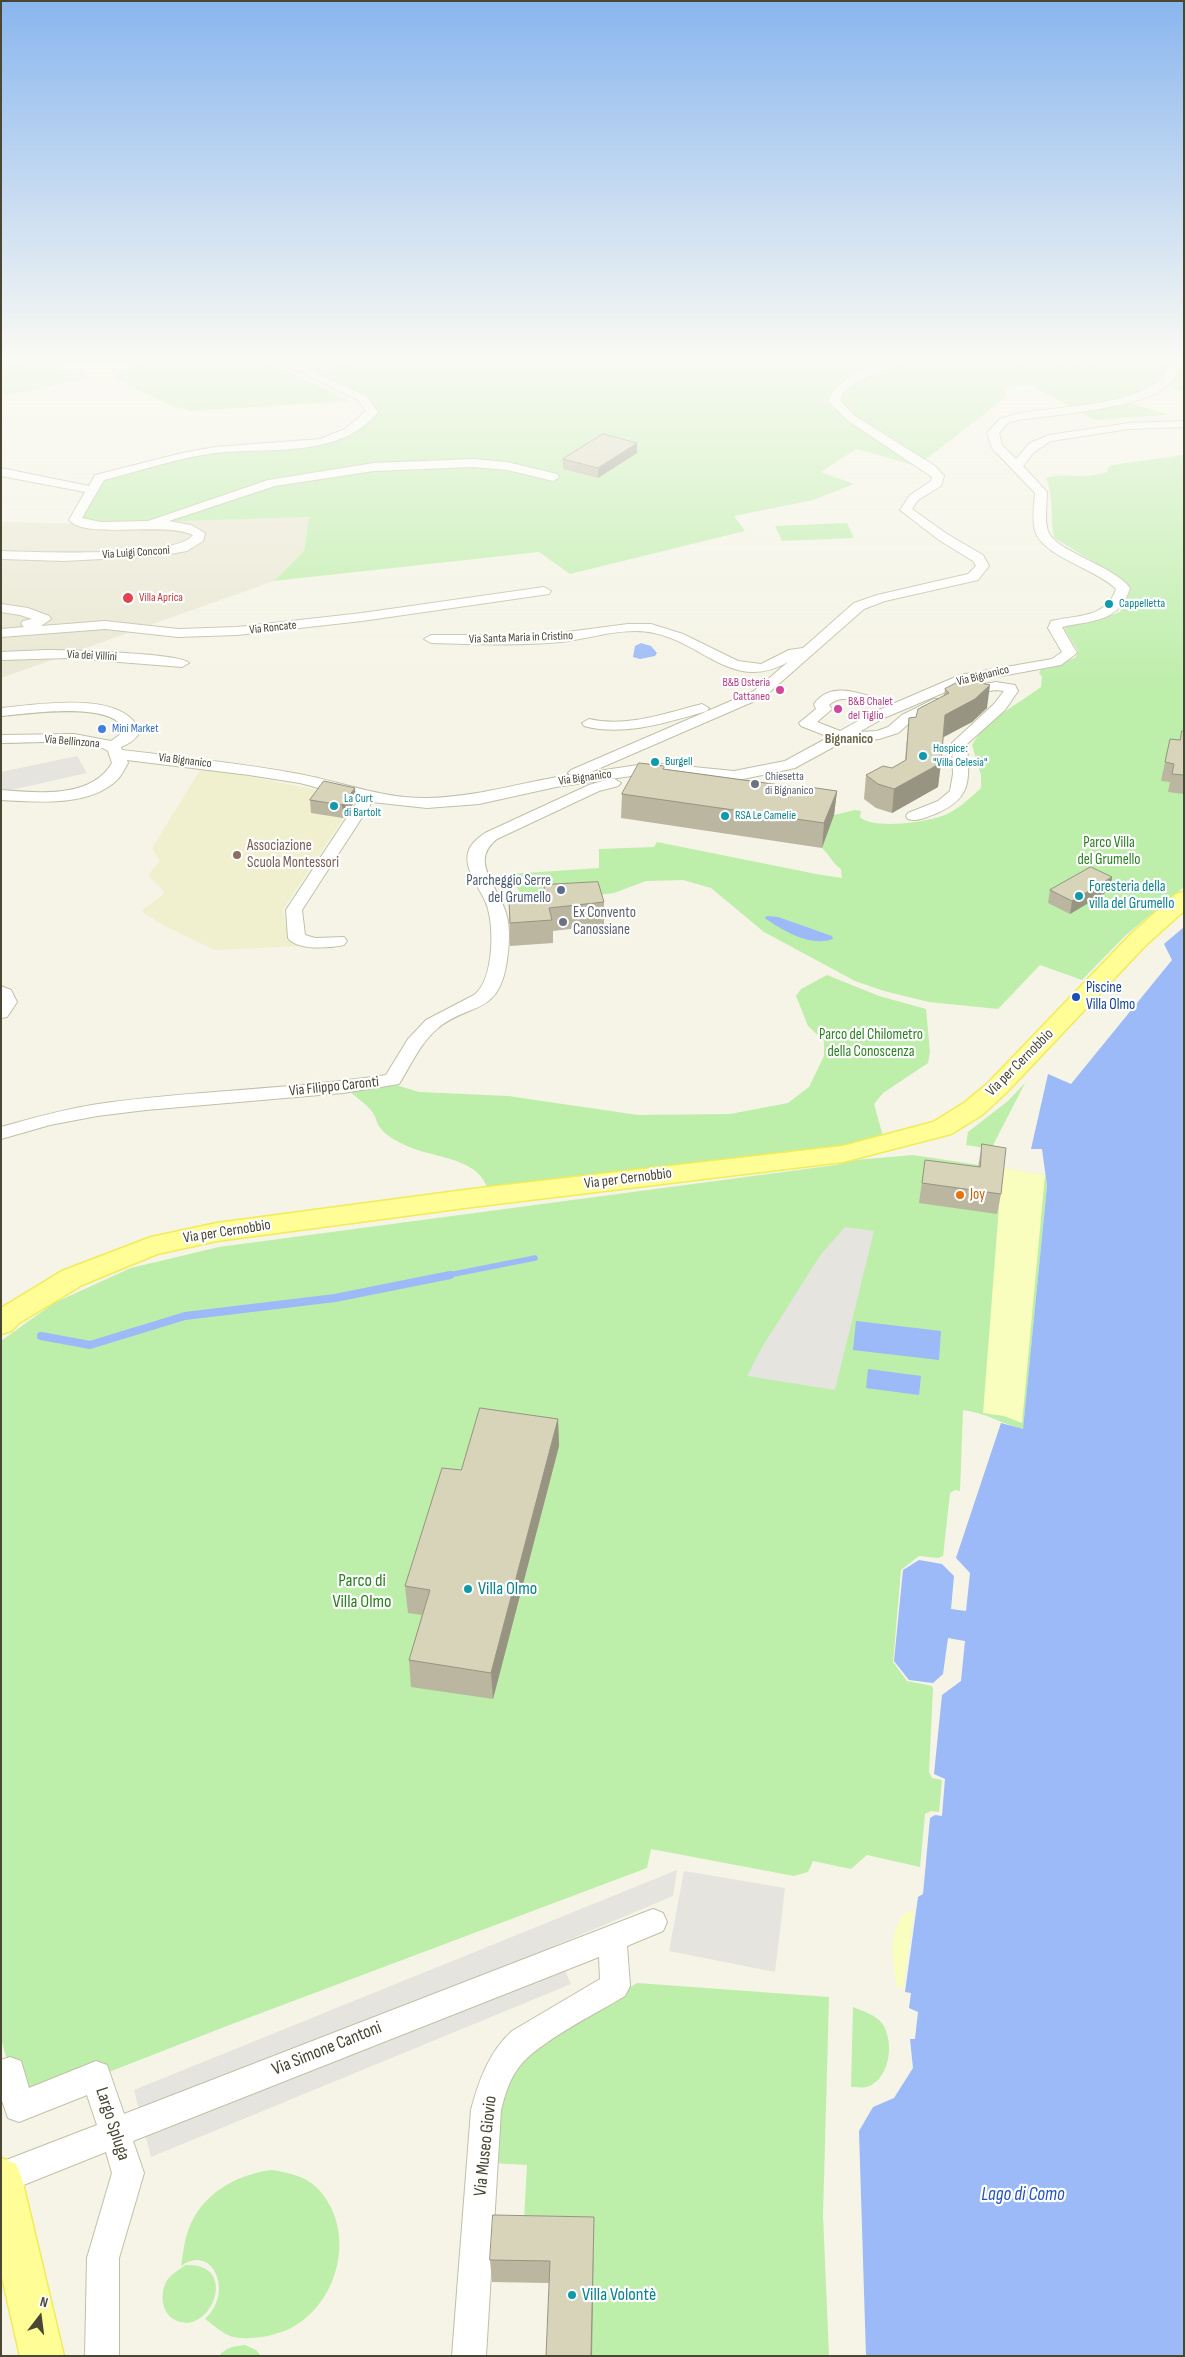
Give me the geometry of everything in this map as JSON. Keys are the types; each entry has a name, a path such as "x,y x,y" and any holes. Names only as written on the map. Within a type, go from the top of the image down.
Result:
{"main road":[{"name":"Via per Cernobbio","path":"1,1324 9,1316 72,1278 151,1246 217,1232 472,1198 844,1154 942,1128 973,1109 996,1089 1138,940 1184,899"},
{"path":"1,2179 42,2356"}],"street":[{"name":"Via Luigi Conconi","path":"1,555 64,557 159,552 183,548 199,538 199,533 193,529 147,524 100,525 80,523 75,520 99,478 137,468"},
{"path":"147,524 272,483 302,476 366,468"},
{"path":"515,468 553,477"},
{"path":"556,782 726,710 759,694 806,655 859,606 882,598 973,577 983,566 978,558 943,538 906,510 907,503 916,495 937,483 938,476 929,468"},
{"name":"Via Bignanico","path":"114,750 266,773 320,784 368,797 427,802 479,799 556,782 638,770 663,769 734,776 790,765 879,715 965,678 1056,662 1065,658 1070,653 1055,628 1056,624 1102,615 1112,610 1119,601 1123,588 1118,581 1052,543 1043,535 1040,515 1041,492 1019,468"},
{"path":"1,472 92,490"},
{"name":"Via Roncate","path":"1,633 105,625 178,632 237,631 362,617 544,592"},
{"path":"1,608 23,611 44,619 40,622 1,627"},
{"name":"Via Santa Maria in Cristino","path":"431,640 560,638 630,628 653,628 742,666 759,668 768,666 799,651 805,652 806,655"},
{"name":"Via dei Villini","path":"1,656 20,654 97,656 182,663"},
{"path":"870,701 842,692 835,694 821,704 825,709 817,717 806,723 842,735 858,737 880,735 893,730 908,718 941,701 977,688 996,686 1010,688 1008,696 993,716 971,728 959,743 961,779 959,792 951,800 914,816"},
{"path":"589,723 610,727 668,718 715,704 726,706 726,710"},
{"path":"1,712 56,708 117,713 130,722 133,732 114,750"},
{"name":"Via Bellinzona","path":"1,739 90,741 114,750 120,763 118,770 104,783 93,788 59,796 1,795"},
{"name":"Via Filippo Caronti","path":"1,1133 51,1118 99,1111 175,1102 358,1087 392,1080 415,1042 432,1023 486,995 495,974 499,954 498,913 476,867 475,854 478,846 490,836 594,788 663,769"},
{"path":"338,941 314,943 297,938 294,910 368,797"},
{"path":"1,991 7,995 9,1000 8,1005 1,1013"},
{"name":"Via Simone Cantoni","path":"1,2179 653,1922"},
{"name":"Via Museo Giovio","path":"469,2356 486,2110 492,2087 500,2068 512,2050 522,2041 615,1986 612,1938"},
{"name":"Largo Spluga","path":"1,2075 10,2072 19,2107 96,2076 128,2173 103,2258 102,2356"}],"shaded area":[{"path":"309,517 304,551 274,581 1,678 1,522 95,524"},
{"path":"77,756 87,773 2,792 1,790 1,772"},
{"name":"Associazione Scuola Montessori","path":"202,767 357,798 283,909 288,940 299,946 215,950 163,925 141,911 165,893 148,875 160,861 152,848"},
{"path":"845,1227 874,1231 835,1390 747,1376 762,1347 821,1254"},
{"path":"677,1870 673,1896 554,1946 571,1984 151,2157 134,2090"},
{"path":"684,1871 785,1888 775,1972 669,1951"}],"green space":[{"path":"140,468 827,468 821,472 854,484 813,500 734,516 745,531 570,574 539,552 274,581 304,551 309,517 95,524 81,517 108,476"},
{"name":"Parco Villa del Grumello","path":"1108,468 1184,468 1184,887 1126,935 1082,980 1040,965 998,1009 929,1002 884,991 855,981 764,932 711,888 683,880 646,881 614,893 526,904 510,874 599,868 599,849 654,847 657,842 842,878 841,869 822,848 834,815 855,810 861,811 860,817 867,821 889,824 928,820 956,809 981,788 981,775 972,745 978,736 1003,713 1041,687 1042,677 1039,673 1041,669 1054,667 1076,657 1078,651 1064,628 1120,612 1129,590 1121,578 1054,538 1050,493 1046,478 1054,476 1084,476 1107,472"},
{"path":"847,523 854,538 782,541 775,526"},
{"name":"Parco del Chilometro della Conoscenza","path":"827,975 879,996 926,1009 930,1052 928,1063 883,1093 874,1104 884,1140 842,1149 488,1191 484,1180 476,1171 466,1165 417,1150 388,1135 381,1129 371,1110 350,1092 396,1085 419,1092 508,1096 638,1115 730,1114 788,1103 809,1087 824,1056 824,1041 808,1026 796,996 801,989"},
{"path":"1025,1083 991,1149 966,1145 968,1132 1008,1101"},
{"name":"Parco di Villa Olmo","path":"913,1155 1045,1175 1047,1186 1023,1430 971,1411 963,1410 960,1491 955,1490 950,1493 943,1556 938,1558 919,1556 901,1570 893,1662 907,1681 932,1686 929,1772 932,1778 942,1780 939,1812 931,1811 925,1814 920,1867 867,1855 851,1869 813,1861 808,1872 794,1876 651,1849 647,1868 232,2024 19,2107 1,2038 1,1341 54,1303 131,1268 219,1247 836,1165 855,1160"},
{"path":"637,1983 829,1997 823,2215 829,2356 591,2356 523,2238 527,2165 493,2163 502,2086 528,2048"},
{"path":"853,2007 878,2019 885,2029 888,2038 889,2048 886,2067 875,2083 867,2087 851,2087"},
{"path":"271,2170 289,2173 312,2183 329,2203 336,2222 339,2242 338,2262 332,2281 323,2299 309,2315 293,2327 264,2337 230,2336 205,2319 214,2308 219,2284 216,2274 210,2266 202,2261 192,2261 181,2266 185,2240 194,2218 210,2197 232,2182"},
{"path":"186,2265 203,2268 212,2275 216,2286 214,2298 208,2310 199,2319 188,2323 170,2317 163,2302 163,2290 168,2279"},
{"path":"245,2345 256,2350 261,2356 219,2356 228,2349"}],"sand":[{"path":"1002,1168 1045,1175 1022,1423 1004,1416 983,1413"},
{"path":"914,1911 903,1988 897,1987 893,1957 896,1929 906,1912"}],"water":[{"path":"641,643 651,646 657,653 655,656 640,659 633,657 635,646"},
{"path":"765,917 778,917 832,936 833,939 815,941 806,939 766,919"},
{"name":"Lago di Como","path":"1184,927 1184,2356 866,2356 859,2131 873,2107 894,2098 913,2068 910,2039 915,2039 918,2012 909,2008 911,1993 905,1992 918,1897 923,1894 930,1818 935,1815 942,1816 945,1779 934,1774 942,1695 961,1681 965,1641 948,1638 943,1674 933,1683 909,1680 894,1661 903,1570 919,1560 942,1564 954,1576 951,1609 966,1611 970,1573 956,1558 1001,1423 1023,1429 1047,1186 1042,1149 1031,1149 1048,1074 1071,1084 1172,960 1164,944"},
{"path":"856,1321 941,1331 939,1360 853,1350"},
{"path":"868,1369 921,1376 919,1395 866,1388"}],"building":[{"path":"964,679 990,685 975,699 945,715 941,763 894,789 878,784 866,775 883,766 892,768 906,760 909,718 916,717 918,709 949,693 945,689"},
{"path":"1182,731 1184,731 1184,775 1172,774 1174,764 1165,762 1170,739 1180,740"},
{"path":"639,763 665,766 663,769 837,791 824,823 622,794"},
{"path":"324,781 355,788 342,805 310,800"},
{"path":"1091,867 1112,877 1072,901 1050,890"},
{"path":"598,882 604,902 549,908 552,920 510,923 509,900 545,897 544,885"},
{"path":"982,1144 1006,1148 1001,1194 922,1183 925,1160 980,1167"},
{"name":"Villa Olmo","path":"480,1408 558,1419 491,1673 409,1660 430,1590 405,1586 442,1468 461,1470"},
{"name":"Villa Volontè","path":"493,2215 594,2217 591,2356 546,2356 550,2261 490,2260"}],"waterway":[{"path":"444,1276 535,1258"},
{"path":"41,1336 90,1345 185,1316 335,1298 450,1275"}],"place":[{"name":"Villa Aprica","path":"128,598"},
{"name":"Cappelletta","path":"1109,604"},
{"name":"B&B Osteria Cattaneo","path":"780,690"},
{"name":"B&B Chalet del Tiglio","path":"838,709"},
{"name":"Mini Market","path":"102,729"},
{"name":"Hospice: \"Villa Celesia\"","path":"923,756"},
{"name":"Burgell","path":"655,762"},
{"name":"Chiesetta di Bignanico","path":"755,784"},
{"name":"La Curt di Bartolt","path":"334,806"},
{"name":"RSA Le Camelie","path":"725,816"},
{"name":"Associazione Scuola Montessori","path":"237,855"},
{"name":"Parcheggio Serre del Grumello","path":"561,890"},
{"name":"Foresteria della villa del Grumello","path":"1079,896"},
{"name":"Ex Convento Canossiane","path":"563,922"},
{"name":"Piscine Villa Olmo","path":"1076,997"},
{"name":"Joy","path":"960,1195"},
{"name":"Villa Olmo","path":"468,1589"},
{"name":"Villa Volontè","path":"572,2295"}],"district":[{"name":"Bignanico","path":"849,739"}]}
